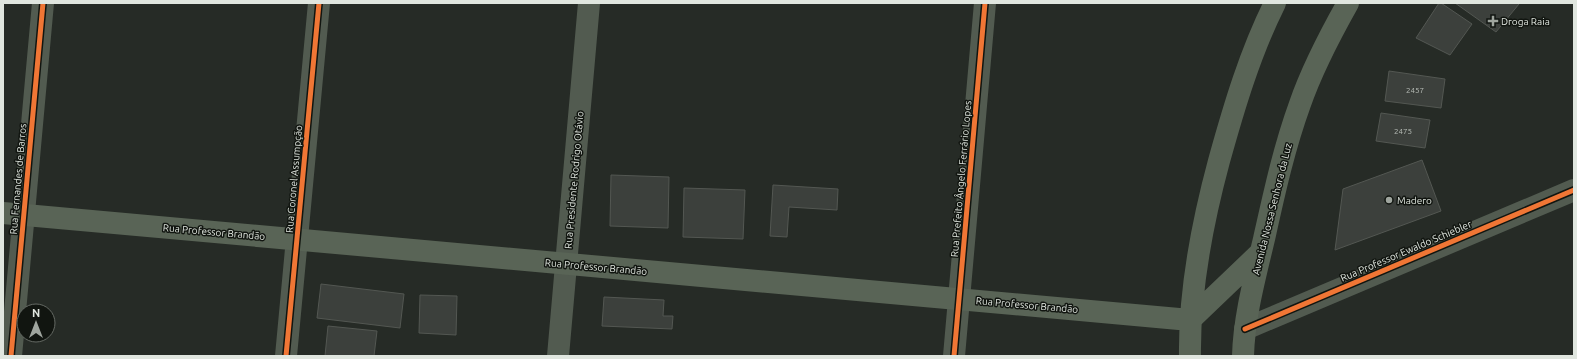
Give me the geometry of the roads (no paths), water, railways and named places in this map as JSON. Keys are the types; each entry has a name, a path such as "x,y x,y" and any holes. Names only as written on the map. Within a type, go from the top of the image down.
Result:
{"main road":[{"path":"1190,356 1190,320 1204,227 1228,126 1244,77 1275,3"},
{"name":"Avenida Nossa Senhora da Luz","path":"1243,356 1245,329 1276,182 1300,104 1316,64 1348,3"},
{"name":"Rua Professor Brandão","path":"13,214 1190,320"},
{"path":"1190,320 1260,253"}],"street":[{"name":"Rua Fernandes de Barros","path":"11,356 13,214 43,3"},
{"name":"Rua Coronel Assumpção","path":"286,356 319,3"},
{"name":"Rua Presidente Rodrigo Otávio","path":"558,356 589,3"},
{"name":"Rua Prefeito Ângelo Ferrário Lopes","path":"954,356 985,3"},
{"name":"Rua Professor Ewaldo Schiebler","path":"1245,329 1574,190"}],"place":[{"name":"Droga Raia","path":"1493,21"},
{"name":"Madero","path":"1389,200"}]}
